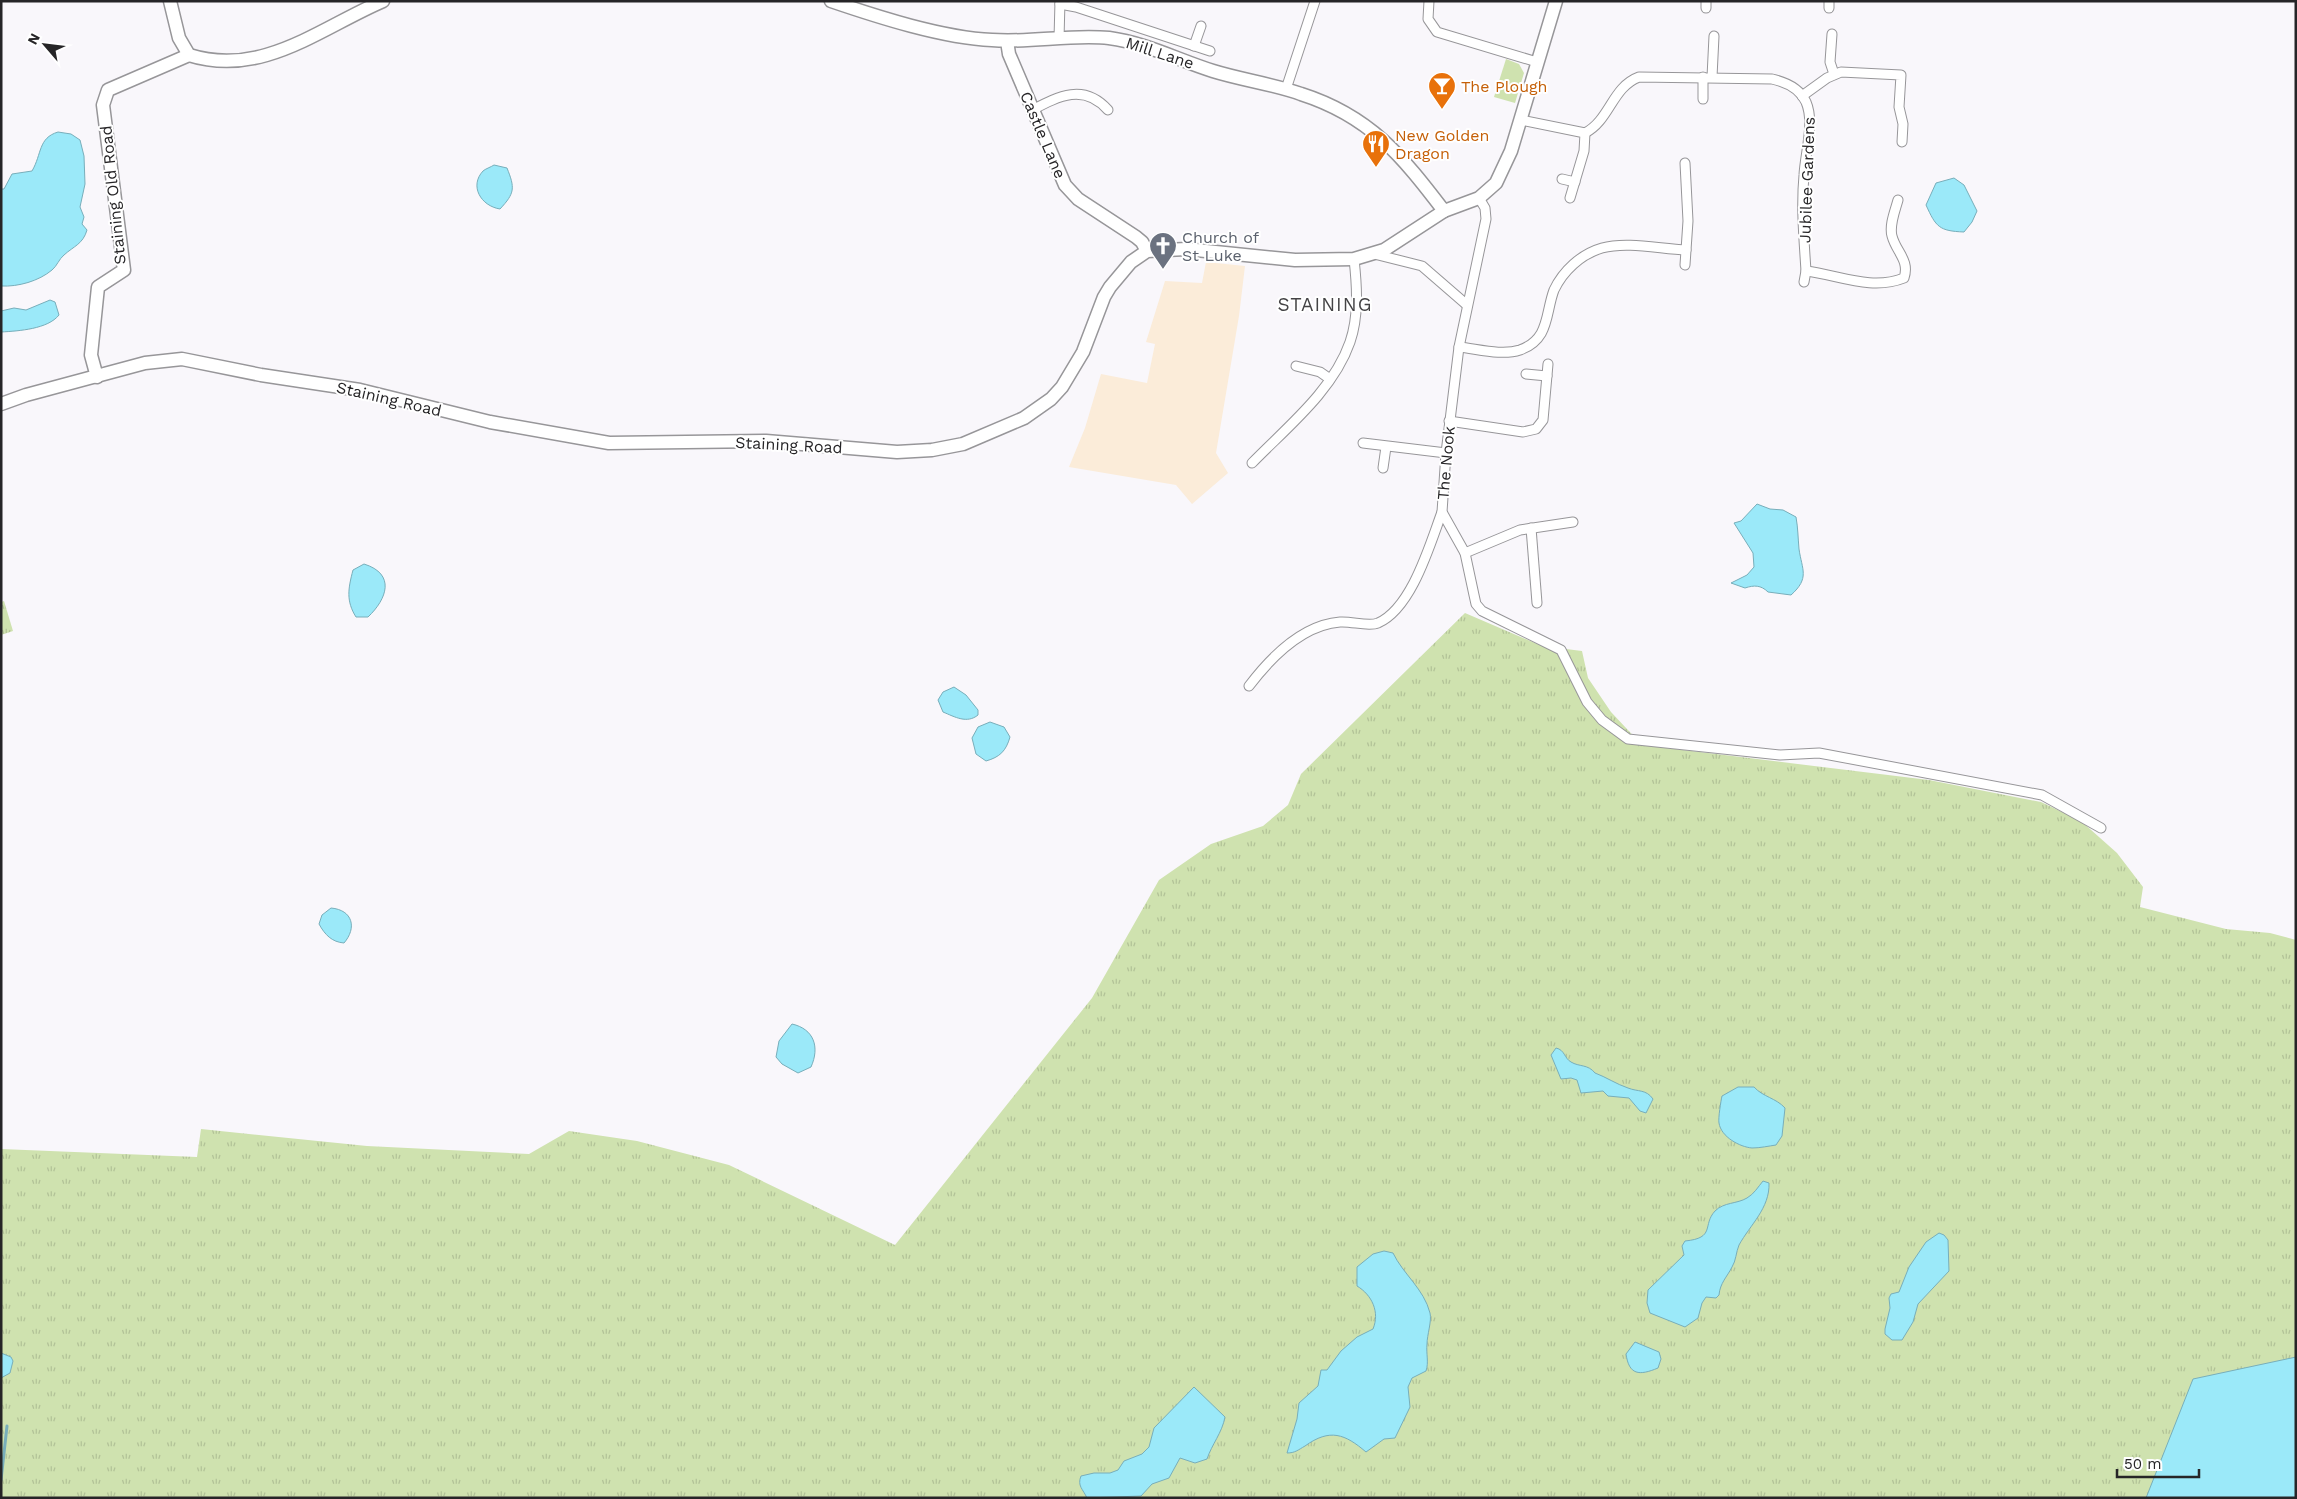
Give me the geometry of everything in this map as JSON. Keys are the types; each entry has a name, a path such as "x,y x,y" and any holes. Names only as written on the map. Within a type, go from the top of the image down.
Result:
{"street":[{"path":"170,1 179,38 189,56 238,62 272,55 383,1"},
{"name":"Mill Lane","path":"831,1 956,36 1006,41 1106,38 1142,44 1206,68 1286,89 1332,105 1357,119 1377,134 1397,152 1444,211"},
{"path":"1286,89 1315,1"},
{"path":"1429,1 1428,20 1437,32 1537,62"},
{"path":"1147,251 1186,248 1295,260 1354,259 1374,254 1391,246 1444,211 1479,198 1496,183 1502,172 1521,120 1556,1"},
{"path":"1060,39 1060,3 1210,51"},
{"path":"1194,46 1201,26"},
{"path":"1832,34 1830,62 1834,74"},
{"path":"1702,99 1708,77 1714,36"},
{"name":"Castle Lane","path":"1006,41 1009,54 1059,176 1071,192 1090,208 1136,237 1142,242 1147,251"},
{"name":"Staining Old Road","path":"97,376 91,354 98,287 124,270 103,105 108,90 189,56"},
{"path":"1802,96 1834,74 1848,72 1901,75 1899,107 1903,124 1902,142"},
{"name":"Jubilee Gardens","path":"1585,133 1598,124 1618,92 1631,80 1648,75 1772,79 1784,82 1802,96 1809,110 1810,118 1804,176 1806,271 1804,282"},
{"path":"1032,110 1060,97 1074,94 1089,95 1097,99 1108,110"},
{"path":"1521,120 1585,133 1584,151 1570,198"},
{"path":"1685,163 1688,222 1685,265"},
{"path":"1562,179 1575,182"},
{"name":"The Nook","path":"1479,198 1485,208 1486,219 1459,347 1449,421 1442,512 1465,553 1476,604 1482,611 1561,650 1587,702 1602,720 1628,739 1780,755 1819,753 1839,756 2042,795 2102,828"},
{"path":"1806,271 1830,274 1858,282 1891,283 1904,278 1906,267 1891,235 1898,200"},
{"path":"1459,347 1505,352 1519,350 1529,345 1545,327 1550,302 1560,280 1574,264 1601,248 1619,246 1686,250"},
{"name":"Staining Road","path":"1,404 26,395 145,364 182,359 261,376 360,390 490,422 609,443 766,441 897,452 932,450 963,444 1004,428 1024,418 1051,399 1062,387 1083,352 1104,297 1110,287 1131,262 1147,251"},
{"path":"1374,254 1422,266 1467,305"},
{"path":"1252,463 1312,402 1330,379 1345,354 1353,330 1356,291 1354,259"},
{"path":"1449,421 1530,432 1540,426 1544,420 1548,364"},
{"path":"1296,366 1320,372 1330,379"},
{"path":"1526,374 1547,376"},
{"path":"1363,443 1446,453"},
{"path":"1384,468 1386,447"},
{"path":"1249,686 1272,658 1303,635 1334,622 1372,624 1378,623 1387,617 1403,601 1414,581 1442,512"},
{"path":"1465,553 1510,534 1531,528 1573,522"},
{"path":"1531,528 1537,603"}],"shaded area":[{"path":"1206,262 1245,266 1239,316 1216,453 1228,473 1192,504 1176,485 1069,467 1085,428 1101,374 1147,383 1155,344 1146,342 1165,281 1202,283"}],"green space":[{"path":"1506,59 1519,64 1524,73 1515,103 1494,97"},
{"path":"4,601 13,631 1,635 1,602"},
{"path":"1465,613 1542,646 1582,651 1588,678 1611,712 1642,745 1929,780 2041,802 2081,821 2117,853 2143,887 2140,907 2226,929 2270,933 2296,940 2296,1498 1,1498 1,1149 197,1157 201,1129 367,1146 529,1154 569,1131 637,1141 729,1165 895,1245 1092,998 1159,880 1211,844 1263,826 1288,805 1301,774"}],"water":[{"path":"58,132 71,134 80,140 84,156 85,184 80,207 84,217 82,224 87,230 81,242 62,257 47,274 28,282 1,286 1,189 4,189 12,174 32,171 44,142 47,138"},
{"path":"494,165 507,168 512,186 509,199 500,209 487,204 477,189 479,177 483,171"},
{"path":"1954,178 1964,185 1977,211 1972,222 1964,232 1944,229 1939,226 1926,205 1936,183"},
{"path":"50,300 55,302 59,315 54,320 33,328 1,332 1,311 14,308 26,310"},
{"path":"1757,504 1770,509 1783,510 1796,517 1803,579 1791,595 1768,592 1757,586 1745,588 1731,583 1747,575 1754,567 1753,553 1734,523 1741,521"},
{"path":"364,564 374,568 381,574 385,587 384,595 375,610 368,617 356,617 349,600 350,583 353,570"},
{"path":"954,687 966,695 978,710 978,715 974,718 956,718 943,712 938,700 943,692"},
{"path":"990,722 1004,727 1010,737 1002,753 986,761 976,754 972,738 978,727"},
{"path":"331,908 344,912 351,921 351,931 344,943 329,937 319,924 322,915"},
{"path":"792,1024 806,1030 815,1046 814,1060 811,1067 798,1073 782,1064 776,1057 779,1041"},
{"path":"1556,1048 1561,1050 1574,1064 1589,1068 1595,1073 1624,1086 1648,1094 1653,1099 1646,1113 1640,1111 1629,1098 1608,1096 1603,1091 1581,1093 1577,1080 1571,1078 1561,1079 1551,1055"},
{"path":"1738,1087 1754,1087 1785,1108 1782,1136 1776,1145 1755,1148 1747,1147 1737,1143 1723,1133 1719,1121 1722,1096"},
{"path":"1763,1181 1769,1183 1763,1208 1739,1245 1733,1265 1722,1284 1719,1295 1716,1298 1706,1297 1702,1303 1698,1318 1685,1327 1650,1313 1647,1303 1648,1290 1684,1255 1682,1246 1685,1241 1701,1237 1705,1234 1711,1216 1715,1211 1722,1206 1747,1198"},
{"path":"1939,1233 1948,1240 1949,1271 1918,1304 1913,1322 1902,1340 1892,1340 1885,1334 1890,1308 1889,1298 1891,1294 1899,1292 1909,1267 1926,1242"},
{"path":"1384,1251 1393,1253 1423,1296 1430,1313 1427,1368 1426,1371 1412,1378 1408,1387 1410,1407 1395,1438 1384,1439 1366,1452 1344,1437 1330,1435 1314,1440 1294,1452 1287,1453 1297,1419 1299,1403 1318,1386 1321,1370 1327,1370 1341,1351 1357,1337 1373,1329 1376,1316 1375,1310 1367,1294 1357,1286 1357,1267 1373,1254"},
{"path":"1635,1342 1659,1352 1661,1359 1658,1368 1640,1373 1632,1370 1627,1361 1626,1354"},
{"path":"1,1353 11,1357 13,1361 10,1373 1,1378"},
{"path":"2296,1357 2296,1498 2146,1498 2193,1379"},
{"path":"1194,1387 1225,1417 1222,1428 1207,1459 1195,1463 1180,1458 1169,1478 1152,1484 1141,1496 1087,1498 1080,1485 1081,1476 1094,1473 1110,1473 1118,1470 1124,1461 1142,1454 1149,1447 1154,1428"}],"waterway":[{"path":"1,1480 7,1426"}],"place":[{"name":"The Plough","path":"1442,110"},
{"name":"New Golden Dragon","path":"1376,168"},
{"name":"Church of St Luke","path":"1163,270"}],"district":[{"name":"STAINING","path":"1325,304"}]}
